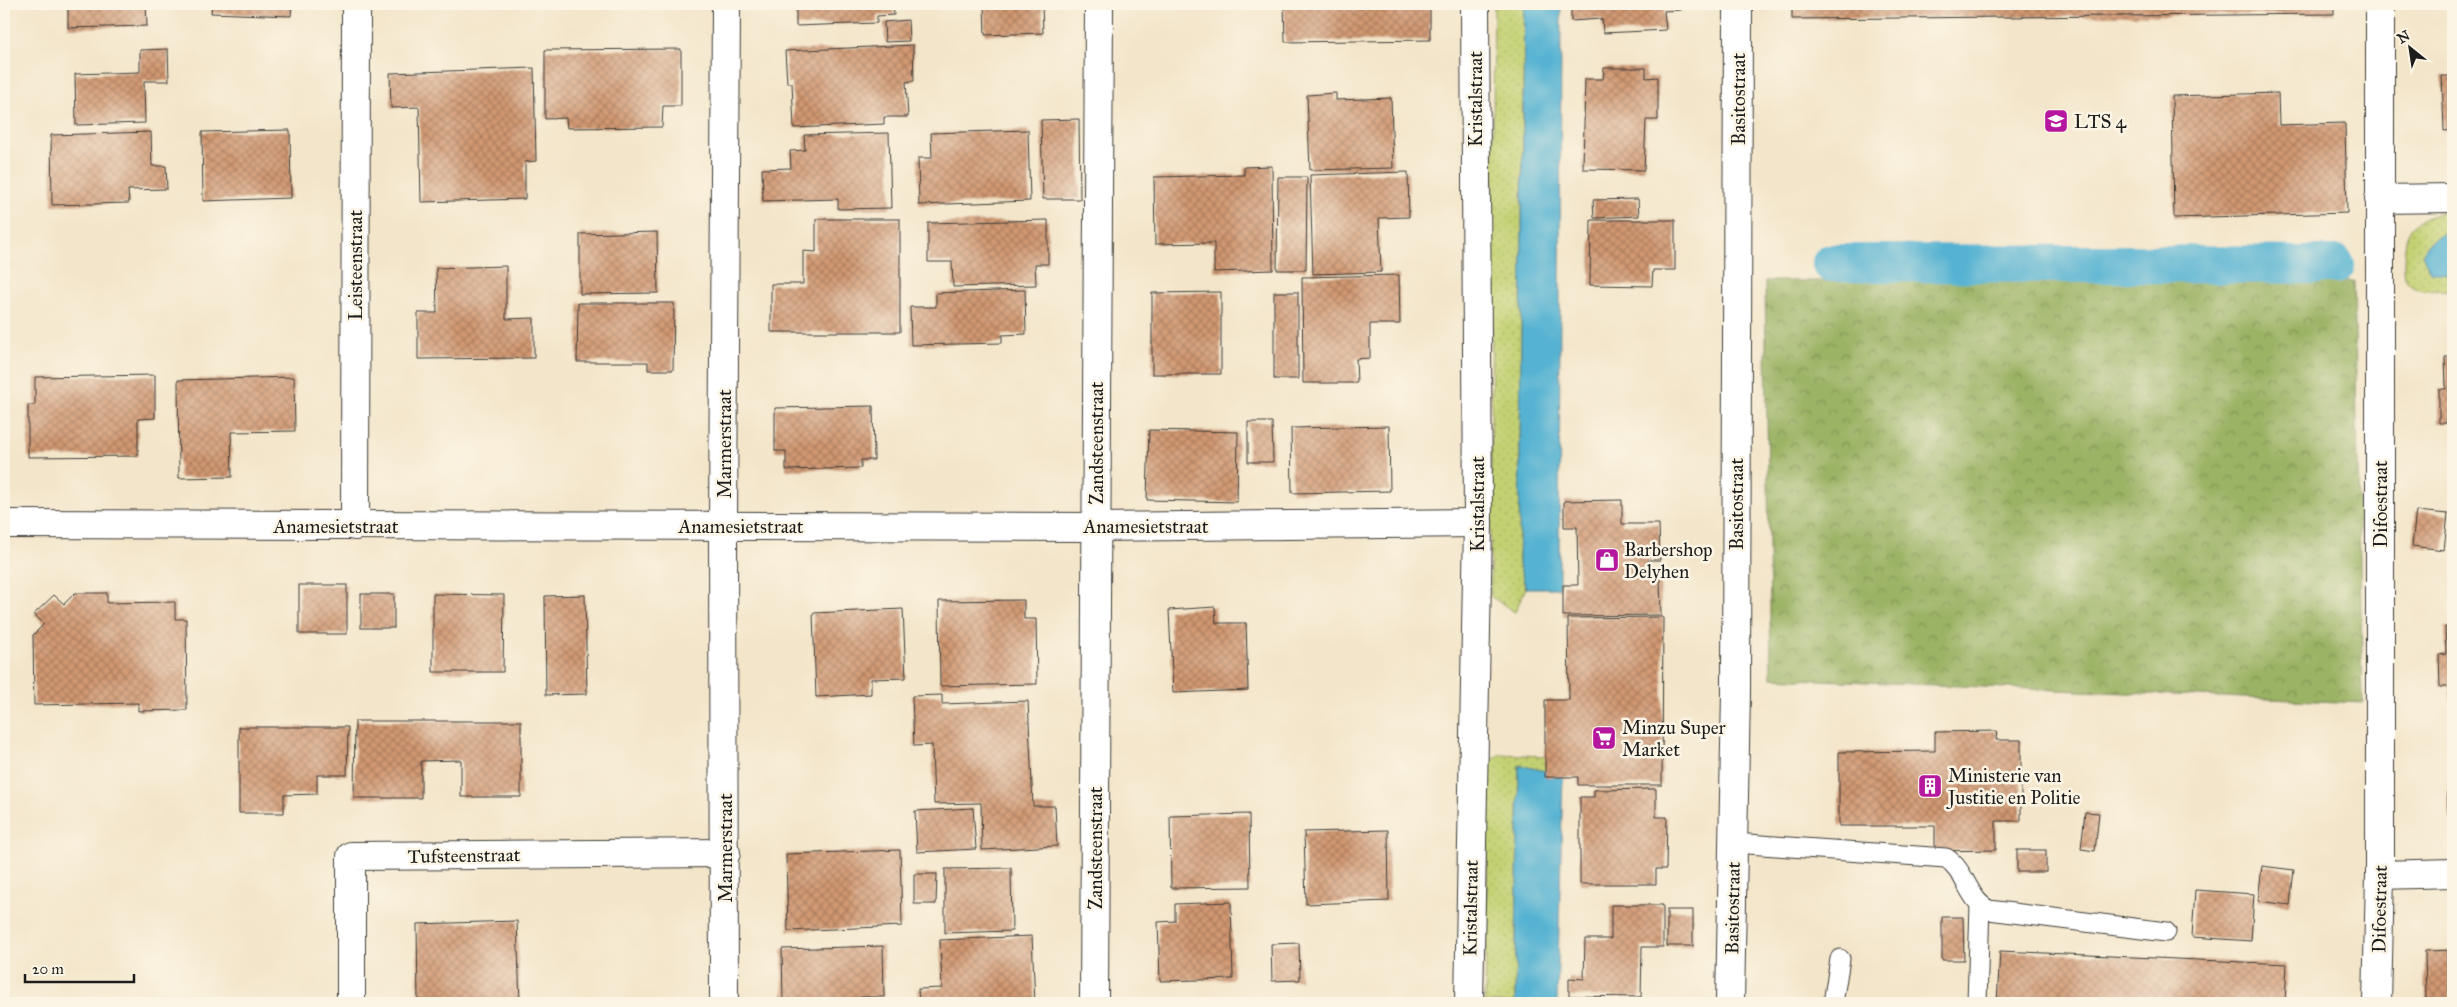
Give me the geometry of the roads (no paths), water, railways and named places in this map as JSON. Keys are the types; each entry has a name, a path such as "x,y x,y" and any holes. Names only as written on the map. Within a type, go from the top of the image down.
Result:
{"street":[{"name":"Leisteenstraat","path":"355,526 356,4"},
{"name":"Marmerstraat","path":"724,1003 726,853 724,526 726,4"},
{"name":"Zandsteenstraat","path":"1094,1003 1099,4"},
{"name":"Kristalstraat","path":"1469,1003 1478,523 1475,4"},
{"name":"Basitostraat","path":"1730,1003 1734,843 1738,4"},
{"name":"Difoestraat","path":"2377,1003 2380,874 2380,4"},
{"path":"2380,199 2453,198"},
{"name":"Anamesietstraat","path":"4,524 1095,527 1478,523"},
{"name":"Tufsteenstraat","path":"351,1003 351,856 726,853"},
{"path":"2380,874 2453,873"}],"lane":[{"path":"1734,843 1946,858 1955,863 1980,904 1989,910 2166,932"},
{"path":"1978,1003 1980,904"},
{"path":"1834,1003 1840,959"}],"water":[{"path":"1524,4 1561,4 1559,588 1526,588 1519,565"},
{"path":"2442,234 2453,234 2453,275 2430,272 2422,253 2429,243"},
{"path":"1519,765 1563,775 1557,1003 1515,1003"}],"waterway":[{"path":"1831,263 2336,265"}],"place":[{"name":"LTS 4","path":"2056,121"},
{"name":"Barbershop Delyhen","path":"1607,560"},
{"name":"Minzu Super Market","path":"1604,738"},
{"name":"Ministerie van Justitie en Politie","path":"1930,786"}]}
